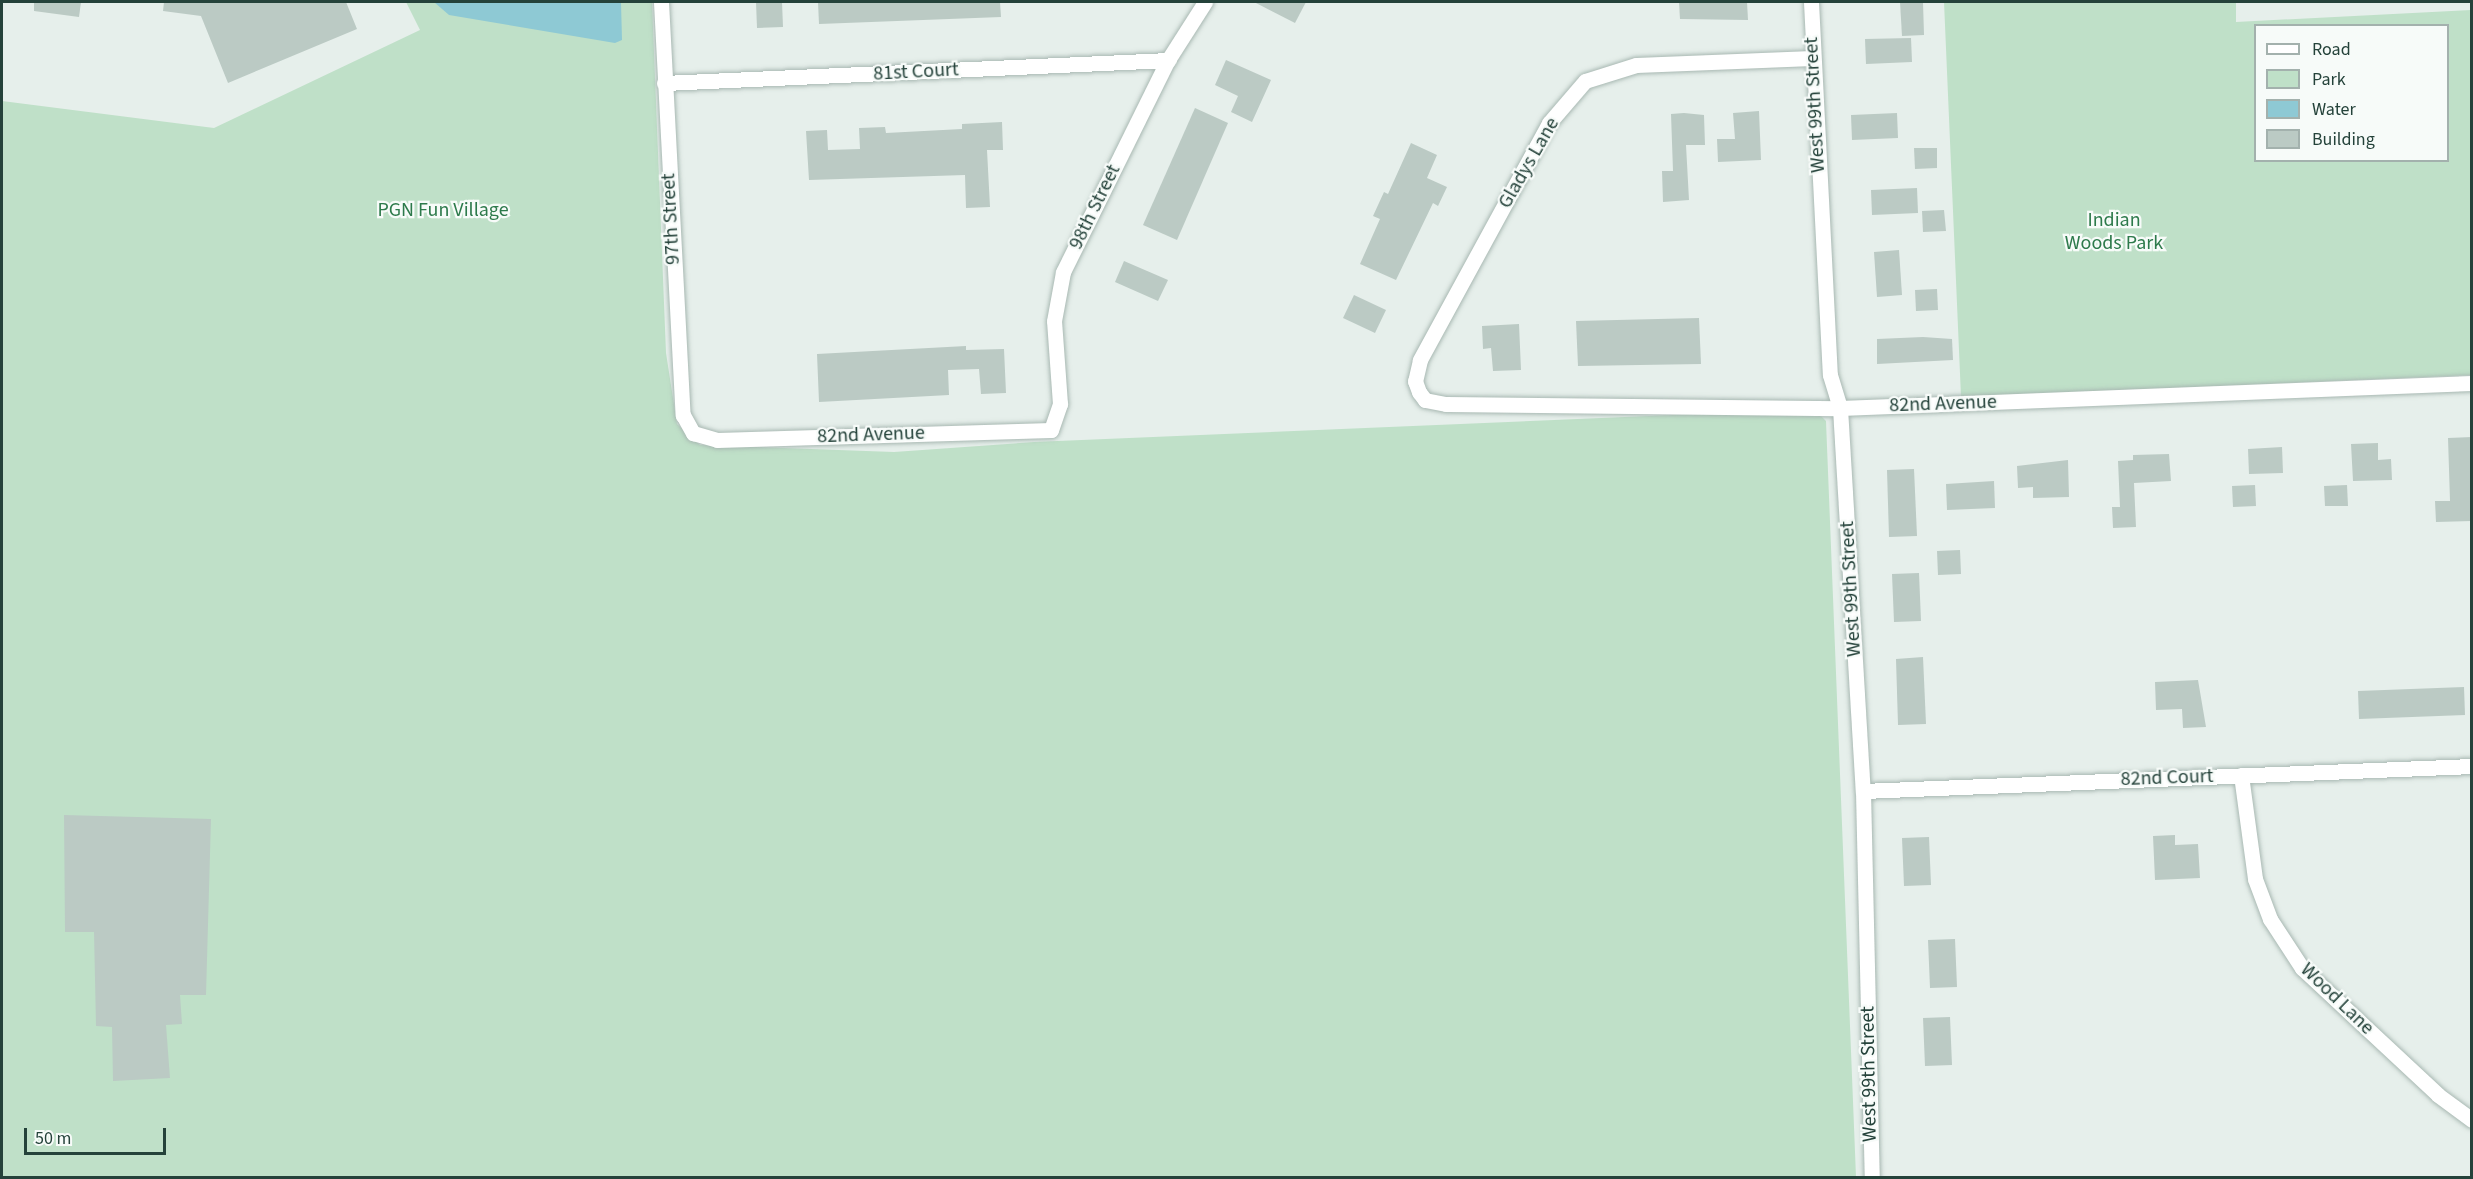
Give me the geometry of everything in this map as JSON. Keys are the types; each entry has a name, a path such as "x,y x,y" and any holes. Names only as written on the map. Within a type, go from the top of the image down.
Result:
{"street":[{"name":"97th Street","path":"662,2 664,83 681,403 687,427 693,433"},
{"name":"98th Street","path":"1051,430 1060,404 1054,321 1063,272 1168,60 1205,2"},
{"name":"West 99th Street","path":"1810,2 1830,375 1840,408 1863,791 1872,1178"},
{"name":"Gladys Lane","path":"1419,392 1415,381 1420,360 1549,123 1585,81 1635,65 1812,58"},
{"name":"81st Court","path":"664,83 1168,60"},
{"name":"82nd Avenue","path":"1419,392 1434,403 1446,404 1840,408 2472,383"},
{"name":"82nd Avenue","path":"693,433 717,440 1051,430"},
{"name":"82nd Court","path":"1863,791 2472,766"},
{"name":"Wood Lane","path":"2241,775 2255,879 2270,919 2302,968 2438,1095 2472,1120"}],"green space":[{"name":"PGN Fun Village","path":"406,2 652,2 666,353 677,424 700,445 894,452 1034,442 1790,410 1820,415 1826,421 1856,1177 2,1178 2,101 214,128 420,30"},
{"name":"Indian Woods Park","path":"1944,2 2236,2 2236,22 2471,10 2471,375 1961,397"}],"water":[{"path":"434,2 621,2 622,40 615,43 449,15"}],"building":[{"path":"34,2 81,2 79,17 34,11"},
{"path":"164,2 346,2 357,29 228,83 201,16 163,11"},
{"path":"756,2 782,2 783,27 757,28"},
{"path":"818,2 1000,2 1001,17 819,24"},
{"path":"1254,2 1306,2 1295,23"},
{"path":"1679,2 1747,2 1748,20 1680,19"},
{"path":"1900,2 1923,2 1924,35 1902,36"},
{"path":"1911,38 1912,62 1866,64 1865,39"},
{"path":"1226,60 1271,80 1252,122 1231,112 1238,96 1215,85"},
{"path":"1195,108 1228,123 1177,240 1143,225"},
{"path":"1759,111 1761,160 1718,162 1717,139 1735,139 1733,113"},
{"path":"1897,113 1898,138 1852,140 1851,115"},
{"path":"1671,114 1704,115 1705,145 1686,145 1689,200 1663,202 1662,171 1673,171"},
{"path":"1002,122 1003,150 987,150 990,207 966,208 965,175 809,180 806,131 827,130 828,150 860,149 859,128 885,127 886,133 962,129 962,124"},
{"path":"1411,143 1437,155 1427,178 1447,187 1438,206 1433,203 1396,280 1360,264 1380,219 1373,216 1384,192 1388,194"},
{"path":"1914,148 1937,148 1937,168 1915,169"},
{"path":"1917,188 1918,213 1872,215 1871,190"},
{"path":"1944,210 1946,231 1923,232 1922,211"},
{"path":"1899,250 1902,295 1877,297 1874,252"},
{"path":"1124,261 1168,280 1158,301 1115,282"},
{"path":"1937,289 1938,310 1916,311 1915,290"},
{"path":"1354,295 1386,310 1375,333 1343,318"},
{"path":"1699,318 1701,364 1578,366 1576,321"},
{"path":"1519,324 1521,370 1493,371 1491,348 1483,349 1482,326"},
{"path":"1923,337 1952,339 1953,360 1877,364 1877,339"},
{"path":"966,346 966,350 1004,349 1006,393 981,394 979,369 948,370 949,395 819,402 817,354"},
{"path":"2472,437 2472,521 2436,522 2435,501 2450,501 2448,438"},
{"path":"2378,443 2378,460 2391,459 2392,480 2353,481 2351,444"},
{"path":"2282,447 2283,473 2249,474 2248,449"},
{"path":"2169,454 2171,481 2134,483 2136,527 2113,528 2112,507 2120,507 2118,461 2133,460 2133,455"},
{"path":"2068,460 2069,497 2033,498 2033,487 2018,488 2017,466"},
{"path":"1914,469 1917,536 1889,537 1887,470"},
{"path":"1994,481 1995,508 1947,510 1946,484"},
{"path":"2255,485 2256,506 2233,507 2232,486"},
{"path":"2347,485 2348,506 2325,506 2324,486"},
{"path":"1960,550 1961,574 1938,575 1937,551"},
{"path":"1919,573 1921,621 1894,622 1892,574"},
{"path":"1923,657 1926,724 1898,725 1896,659"},
{"path":"2198,680 2206,727 2183,728 2182,709 2156,710 2155,682"},
{"path":"2464,687 2465,715 2359,719 2358,691"},
{"path":"64,815 211,819 206,995 180,995 182,1024 166,1025 170,1078 113,1081 112,1027 96,1026 94,932 65,932"},
{"path":"2175,835 2175,845 2198,844 2200,878 2155,880 2153,836"},
{"path":"1929,837 1931,885 1904,886 1902,838"},
{"path":"1955,939 1957,987 1930,988 1928,940"},
{"path":"1950,1017 1952,1065 1925,1066 1923,1018"}]}
